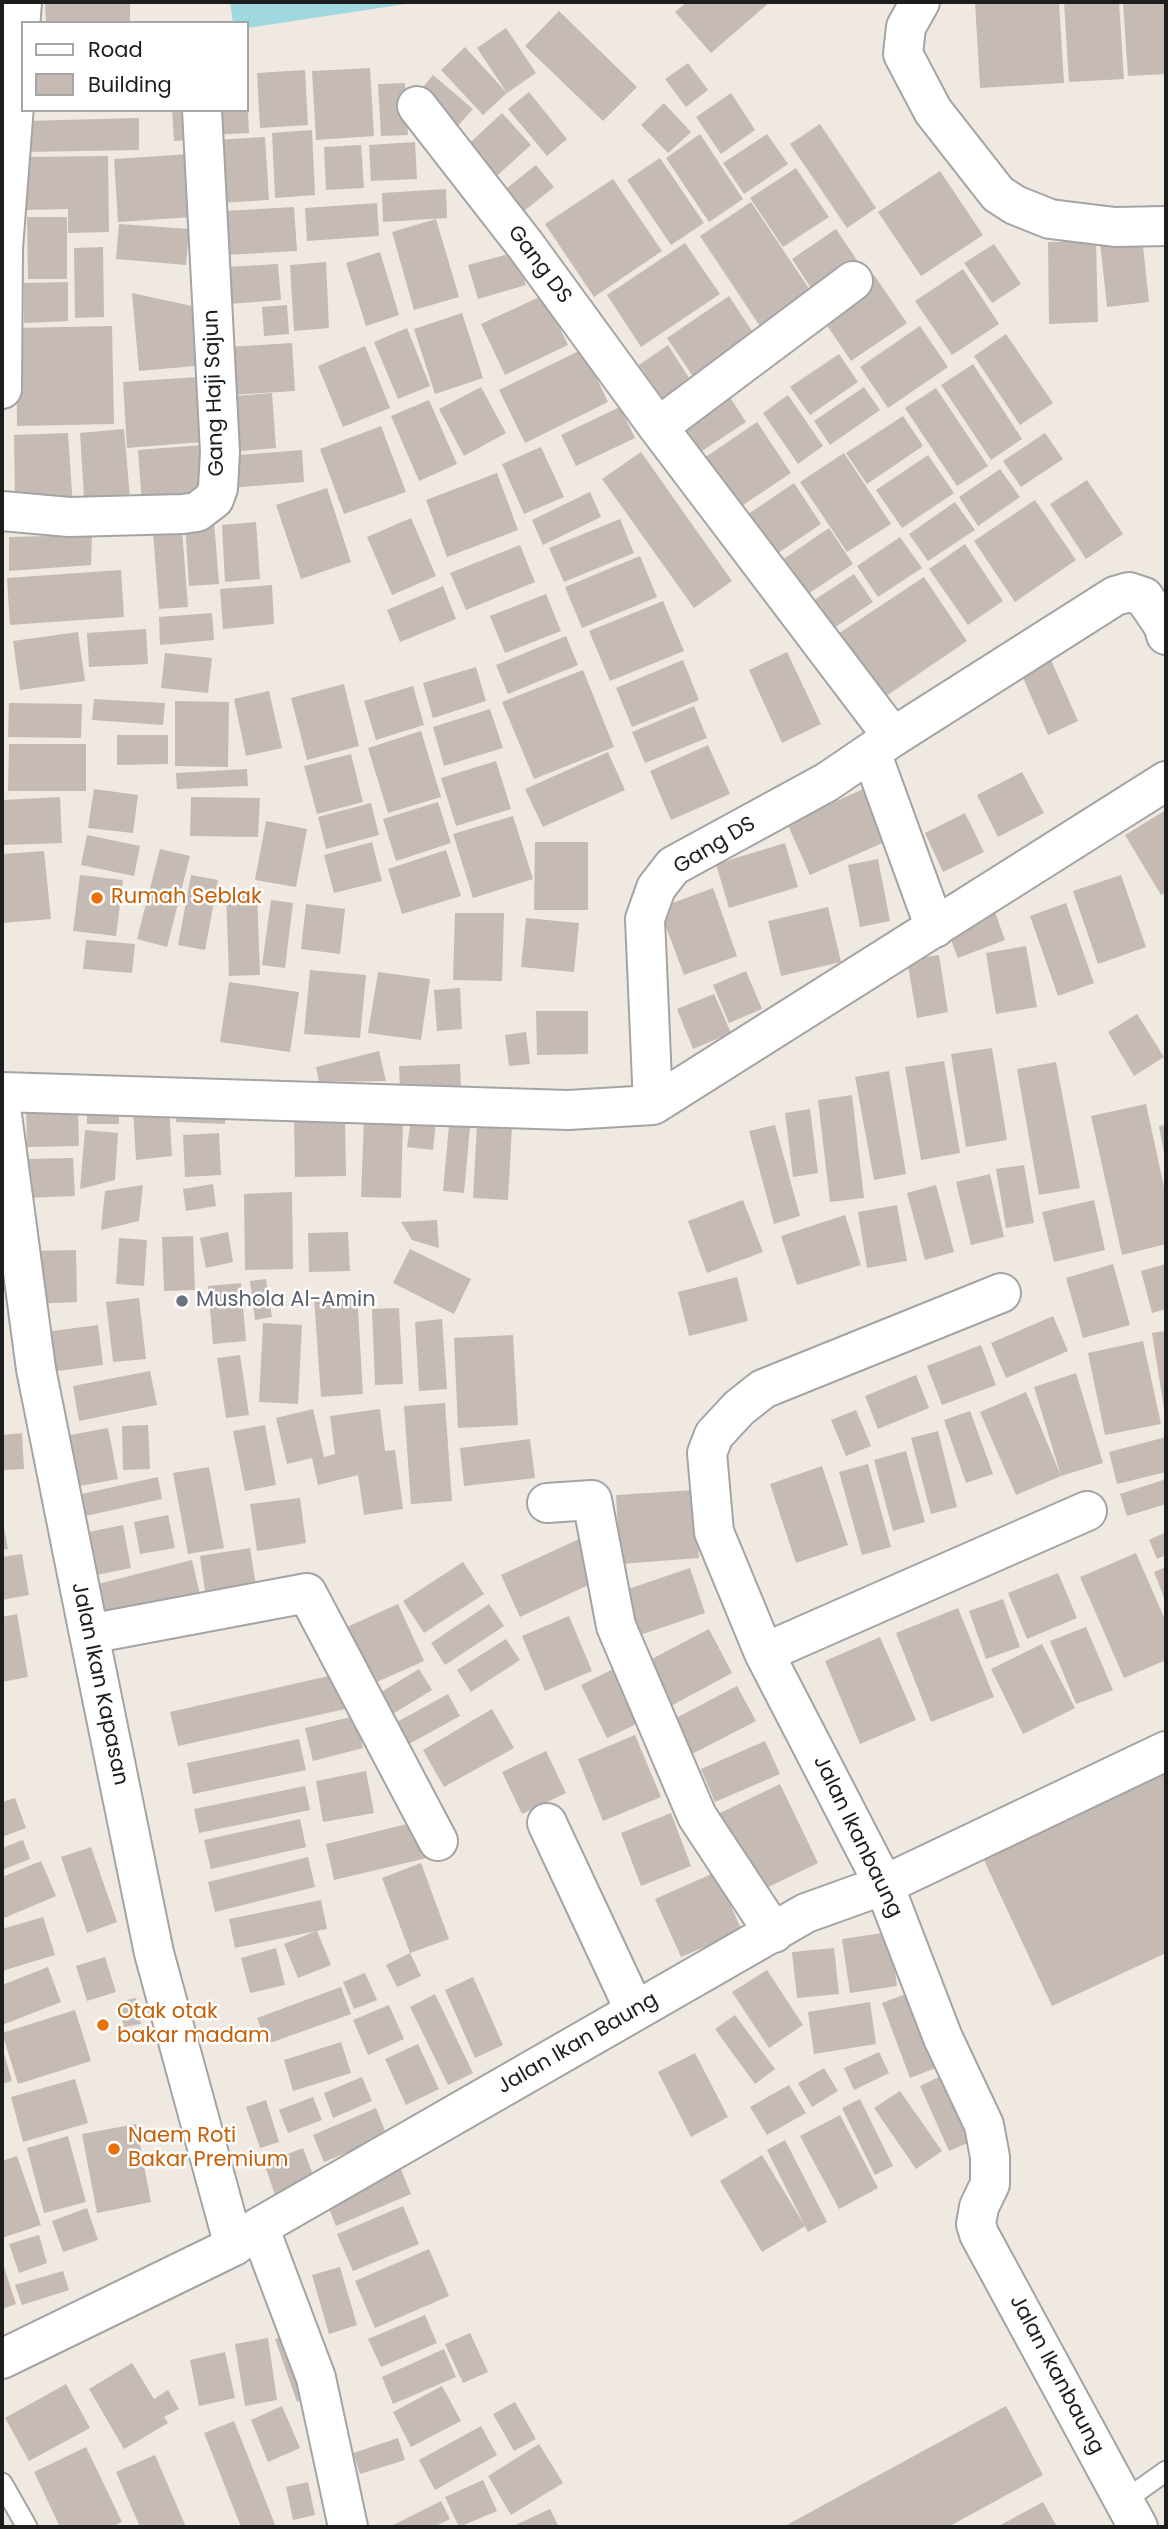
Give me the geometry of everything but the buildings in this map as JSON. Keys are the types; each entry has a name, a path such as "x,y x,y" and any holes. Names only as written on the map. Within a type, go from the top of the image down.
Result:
{"street":[{"path":"2,389 2,248 22,2"},
{"path":"920,2 906,27 903,54 933,111 998,194 1015,205 1050,219 1115,227 1166,226"},
{"name":"Gang DS","path":"417,106 526,246 658,427 882,744"},
{"name":"Gang Haji Sajun","path":"2,511 69,517 183,514 197,512 214,499 219,488 220,452 202,112"},
{"path":"658,427 853,281"},
{"name":"Gang DS","path":"653,1105 645,919 656,888 673,866 827,782 1115,596 1129,592 1144,597 1163,625 1166,635"},
{"path":"882,744 935,928"},
{"path":"2,1092 568,1110 653,1105 1166,781"},
{"name":"Jalan Ikan Kapasan","path":"2,1115 36,1369 155,1952 246,2237 316,2378 348,2527"},
{"name":"Jalan Ikanbaung","path":"1001,1293 763,1389 724,1421 713,1435 708,1453 714,1532 764,1653 884,1885 943,2038 984,2126 990,2157 990,2184 979,2207 976,2224 979,2234 1131,2514"},
{"path":"547,1503 592,1500 616,1626 697,1816 774,1933"},
{"path":"764,1653 1087,1511"},
{"path":"89,1634 307,1593 438,1841"},
{"name":"Jalan Ikan Baung","path":"2,2359 246,2237 806,1913 884,1885 1166,1751"},
{"path":"547,1822 635,2011"}],"lane":[{"path":"1131,2514 1166,2471"},
{"path":"2,2483 27,2527"}],"water":[{"path":"230,2 419,2 248,28 248,21 233,21"}],"place":[{"name":"Rumah Seblak","path":"97,898"},
{"name":"Mushola Al-Amin","path":"182,1301"},
{"name":"Otak otak bakar madam","path":"103,2025"},
{"name":"Naem Roti Bakar Premium","path":"114,2149"}]}
